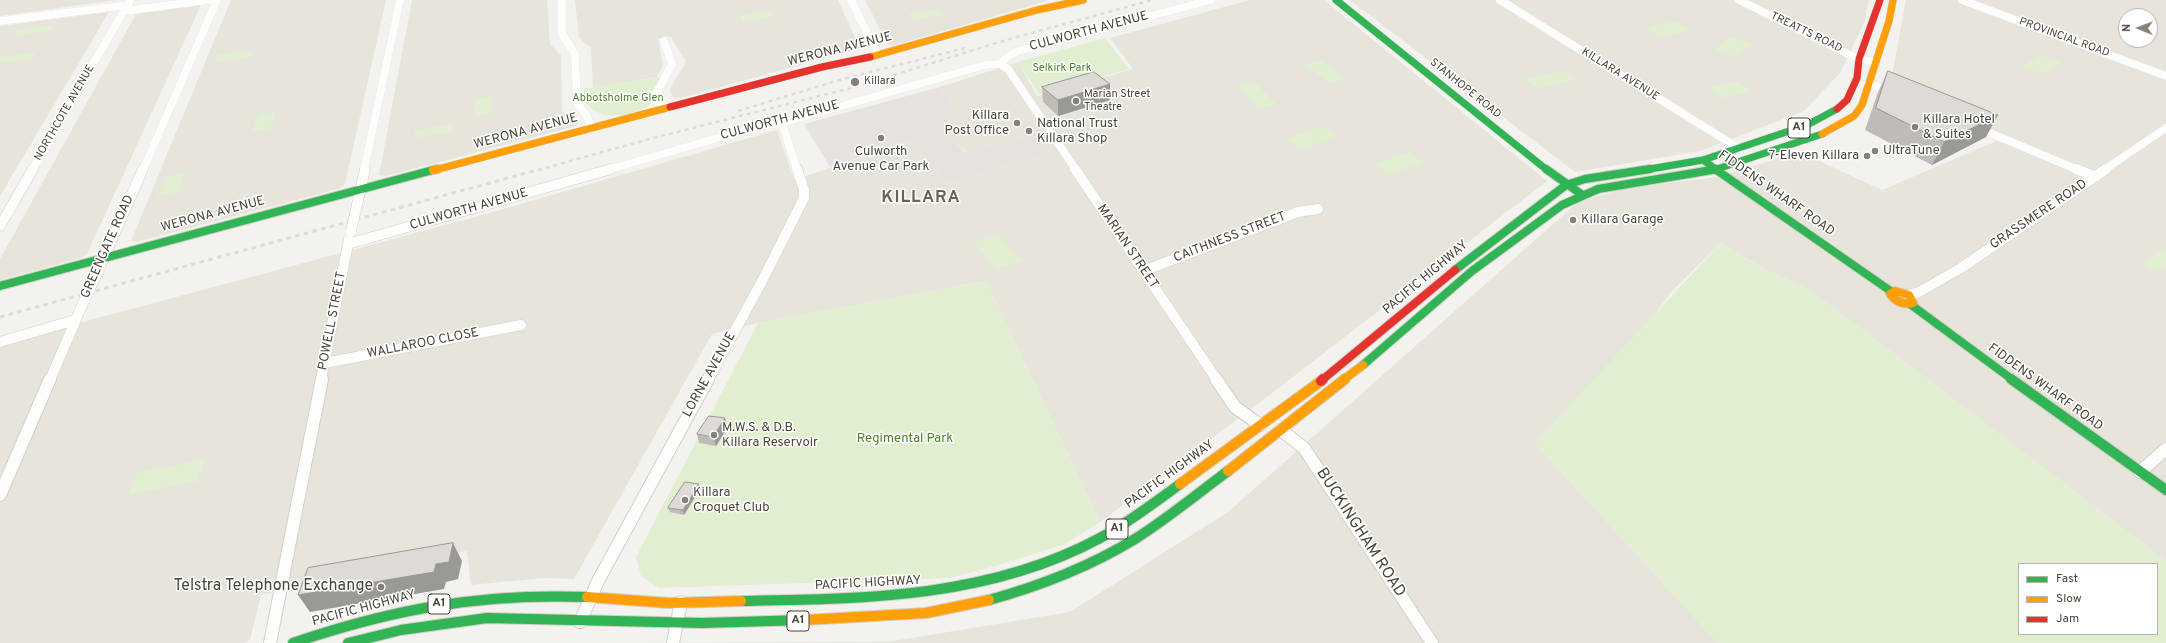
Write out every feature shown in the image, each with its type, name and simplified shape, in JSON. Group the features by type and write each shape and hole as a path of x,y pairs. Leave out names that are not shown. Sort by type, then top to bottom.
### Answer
{"main road":[{"name":"WERONA AVENUE","path":"0,286 591,128 876,54 1062,2 1083,0"},
{"name":"STANHOPE ROAD","path":"1336,0 1566,185 1581,194"},
{"name":"PACIFIC HIGHWAY","path":"293,643 322,632 368,618 451,602 499,596 522,595 681,602 880,598 948,591 1015,574 1066,555 1112,533 1333,373 1472,256 1544,200 1566,185 1585,179 1703,160 1740,149 1807,125 1836,110 1847,100 1857,78 1859,58 1880,0"},
{"name":"PACIFIC HIGHWAY","path":"348,643 401,630 464,620 510,618 580,622 763,622 926,613 973,604 1022,591 1077,570 1122,547 1164,519 1344,382 1482,263 1558,205 1581,194 1598,189 1717,169 1822,134 1840,126 1854,116 1862,105 1889,21 1893,0"},
{"name":"FIDDENS WHARF ROAD","path":"1703,160 1892,292 1890,296 1894,300 1902,304 1909,300 1966,347 2166,490"}],"street":[{"path":"0,21 128,5 209,0"},
{"name":"GREENGATE ROAD","path":"0,495 75,320 104,258 217,0"},
{"name":"POWELL STREET","path":"270,643 350,231 357,205 400,0"},
{"path":"562,0 562,34 575,54 577,103 587,116 591,128"},
{"path":"851,0 876,54"},
{"name":"CULWORTH AVENUE","path":"348,244 759,126 782,123 985,65 1000,64 1007,57 1018,51 1211,0"},
{"name":"KILLARA AVENUE","path":"1500,0 1740,149"},
{"name":"TREATTS ROAD","path":"1739,0 1859,58 1875,63"},
{"name":"PROVINCIAL ROAD","path":"1962,0 2166,76"},
{"name":"NORTHCOTE AVENUE","path":"0,226 128,5"},
{"path":"664,41 672,64 655,96 656,101 669,108"},
{"name":"MARIAN STREET","path":"1000,64 1008,69 1235,407 1260,425"},
{"path":"1869,84 1897,95"},
{"name":"LORNE AVENUE","path":"580,622 589,599 761,283 804,198 804,190 782,123"},
{"path":"1967,124 2096,177"},
{"name":"GRASSMERE ROAD","path":"1909,300 1919,292 1962,268 2008,234 2096,177 2166,128"},
{"name":"CAITHNESS STREET","path":"1143,271 1298,212 1318,209"},
{"path":"0,342 75,320"},
{"name":"WALLAROO CLOSE","path":"325,363 520,325"},
{"name":"BUCKINGHAM ROAD","path":"1281,430 1304,448 1432,643"},
{"path":"2140,472 2166,449"},
{"path":"673,643 681,602"}],"shaded area":[{"path":"0,0 116,0 0,16"},
{"path":"231,0 386,0 345,184 338,189 136,242 131,241"},
{"path":"412,0 547,0 550,44 561,55 562,111 579,123 576,126 386,176 379,175"},
{"path":"575,0 838,0 860,48 685,97 674,98 669,90 686,62 671,37 665,36 658,39 663,65 657,77 593,88 591,48 579,38"},
{"path":"865,0 1047,1 895,45 888,45"},
{"path":"1250,0 1324,0 1547,181 1263,400 1100,522 986,281 758,323 712,334 574,579 544,578 471,585 467,551 261,595 250,640 244,643 0,643 0,347 94,319 479,216 777,130 794,180 910,141 947,184 1046,153 1033,135 966,152 934,123 959,116 940,87 1018,62 1037,96 1133,69 1110,38"},
{"path":"1350,0 1869,0 1864,23 1840,73 1804,111 1700,151 1575,172"},
{"path":"1906,0 2166,0 2166,561 1810,290 1766,270 1721,243 1671,292 1653,317 1535,443 1718,643 595,643 887,642 1070,612 1228,512 1578,202 1624,189 1724,176 1798,151 1882,190 2006,137 1890,86"},
{"path":"201,5 87,254 78,259 0,280 0,259 136,14"},
{"path":"109,12 0,196 0,26"},
{"name":"Culworth Avenue Car Park","path":"940,87 959,116 935,123 965,152 1033,135 1047,153 947,184 910,141 830,167 804,124"}],"green space":[{"path":"938,9 942,15 912,20 908,14"},
{"path":"771,11 773,17 742,22 740,15"},
{"path":"1675,21 1691,30 1661,37 1646,28"},
{"path":"54,25 50,31 13,36 17,30"},
{"path":"1730,37 1751,44 1735,57 1714,50"},
{"name":"Selkirk Park","path":"1105,38 1129,69 1039,94 1018,62"},
{"path":"253,50 251,57 214,62 217,55"},
{"path":"36,52 32,59 0,63 0,57"},
{"path":"2041,55 2063,63 2043,74 2021,66"},
{"path":"1320,60 1346,78 1329,83 1304,65"},
{"path":"1563,71 1576,80 1538,88 1525,79"},
{"name":"Abbotsholme Glen","path":"661,77 650,96 651,103 645,108 635,112 612,116 601,114 592,109 586,101 584,89"},
{"path":"1736,81 1752,91 1723,98 1707,88"},
{"path":"1255,82 1277,105 1258,108 1237,86"},
{"path":"492,97 491,114 474,116 475,99"},
{"path":"276,112 270,129 251,132 258,114"},
{"path":"453,124 452,132 414,138 415,130"},
{"path":"1321,126 1336,136 1300,150 1286,139"},
{"path":"1409,152 1424,162 1389,175 1374,164"},
{"path":"186,173 178,192 157,196 166,176"},
{"path":"997,234 1021,261 996,269 973,242"},
{"path":"1721,243 1765,270 1810,290 2166,561 2166,643 1718,643 1535,443"},
{"path":"2166,248 2166,267 2159,272 2141,263"},
{"name":"Regimental Park","path":"986,281 1100,522 1065,544 999,565 950,578 659,588 641,576 636,557 758,323"},
{"path":"206,459 197,481 128,495 138,472"}],"building":[{"path":"1888,71 1998,115 1944,142 1876,108"},
{"path":"1094,72 1110,84 1058,100 1042,87"},
{"path":"709,416 725,418 713,437 697,434"},
{"name":"Killara Croquet Club","path":"685,482 699,484 683,510 668,508"},
{"path":"453,543 449,562 436,564 434,572 298,595 308,568"}],"railway":[{"path":"538,170 649,139 855,87 1006,40 1152,0"},
{"path":"738,111 843,79 965,48"},
{"path":"0,317 541,169"}],"traffic: fast":[{"path":"1336,0 1566,185 1581,194"},
{"path":"1455,270 1566,185 1585,179 1703,160 1807,125 1837,109"},
{"path":"1363,365 1472,271 1541,218 1573,199 1598,189 1717,169 1822,134"},
{"path":"1703,160 1892,292"},
{"path":"0,286 433,170"},
{"path":"1910,304 1966,347 2166,490"},
{"path":"989,600 1057,578 1105,556 1149,530 1228,471"},
{"path":"741,601 875,597 919,593 963,586 1006,576 1048,562 1101,538 1136,516 1180,484"},
{"path":"293,643 365,620 437,604 511,596 587,597"},
{"path":"348,643 401,630 487,618 702,623 805,620"}],"traffic: slow":[{"path":"870,57 1037,10 1083,0"},
{"path":"1822,134 1854,116 1862,105 1889,21 1893,0"},
{"path":"433,170 670,107"},
{"path":"1895,291 1909,295 1913,303 1903,304 1897,301 1890,294 1895,291"},
{"path":"1228,471 1363,365"},
{"path":"1180,484 1321,381"},
{"path":"587,597 669,603 741,601"},
{"path":"805,620 926,613 989,600"}],"traffic: jam":[{"path":"1837,109 1847,100 1857,78 1859,59 1880,0"},
{"path":"670,107 822,67 870,57"},
{"path":"1321,381 1455,270"}],"place":[{"name":"Killara","path":"855,82"},
{"name":"Marian Street Theatre","path":"1076,101"},
{"name":"Killara Post Office","path":"1017,123"},
{"name":"Killara Hotel & Suites","path":"1915,127"},
{"name":"National Trust Killara Shop","path":"1029,131"},
{"name":"Culworth Avenue Car Park","path":"881,138"},
{"name":"UltraTune","path":"1875,151"},
{"name":"7-Eleven Killara","path":"1867,156"},
{"name":"Killara Garage","path":"1573,220"},
{"name":"M.W.S. & D.B. Killara Reservoir","path":"714,435"},
{"name":"Killara Croquet Club","path":"685,500"},
{"name":"Telstra Telephone Exchange","path":"381,587"}],"district":[{"name":"KILLARA","path":"921,199"}]}
